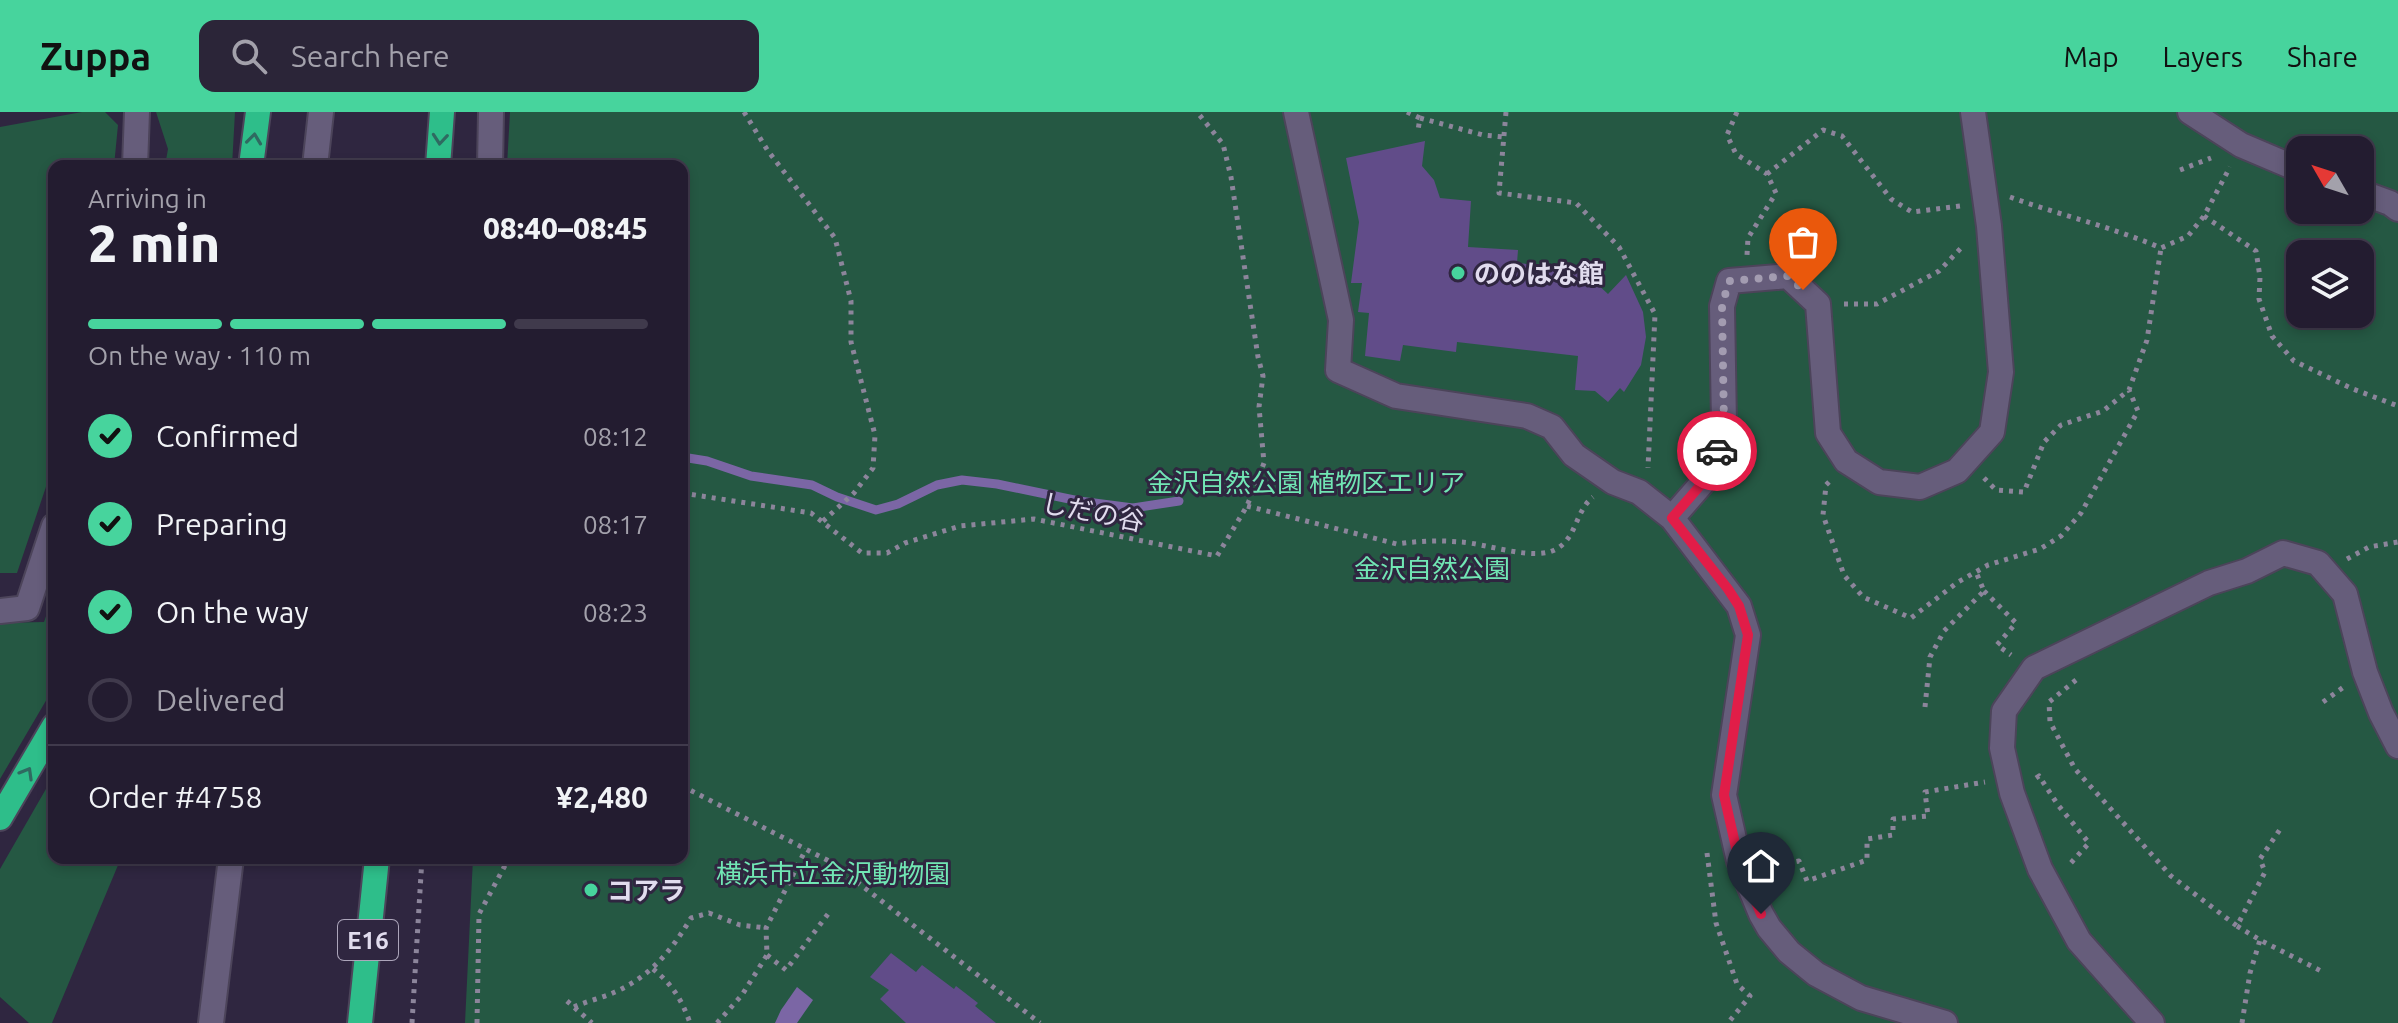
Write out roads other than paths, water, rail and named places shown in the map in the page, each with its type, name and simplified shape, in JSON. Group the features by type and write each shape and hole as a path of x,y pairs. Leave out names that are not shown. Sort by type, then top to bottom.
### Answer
{"highway":[{"path":"252,160 258,112"},
{"path":"438,160 442,112"},
{"path":"0,818 48,736"},
{"name":"E16","path":"360,1023 376,864"},
{"name":"E16","path":"372,1023 377,864"}],"lane":[{"path":"135,160 137,112"},
{"path":"316,160 321,112"},
{"path":"490,160 491,112"},
{"path":"1296,112 1341,320 1338,370 1396,396 1527,416 1552,427 1574,455 1613,482 1639,492 1672,518 1734,597 1748,635 1724,795 1743,872 1769,928 1789,952 1816,974 1861,998 1945,1023"},
{"path":"1672,518 1711,473 1724,425 1722,306 1729,281 1788,276 1818,304 1828,433 1846,461 1879,482 1920,487 1957,471 1992,432 2001,372 1986,206 1973,112"},
{"path":"2190,112 2241,145 2286,164"},
{"path":"2374,197 2398,209"},
{"path":"0,611 27,608 48,544"},
{"path":"2152,1023 2079,941 2040,869 2008,778 2002,748 2004,711 2034,668 2209,583 2247,571 2283,553 2318,563 2345,594 2365,672 2398,746"},
{"path":"211,1023 230,864"}],"waterway":[{"path":"688,458 751,476 812,485 876,510 898,504 937,485 962,480 1133,508 1179,501"}],"place":[{"name":"ののはな館","path":"1458,273"},
{"name":"コアラ","path":"591,890"}],"park label":[{"name":"金沢自然公園 植物区エリア","path":"1306,482"},
{"name":"金沢自然公園","path":"1432,568"},
{"name":"横浜市立金沢動物園","path":"833,873"}]}
